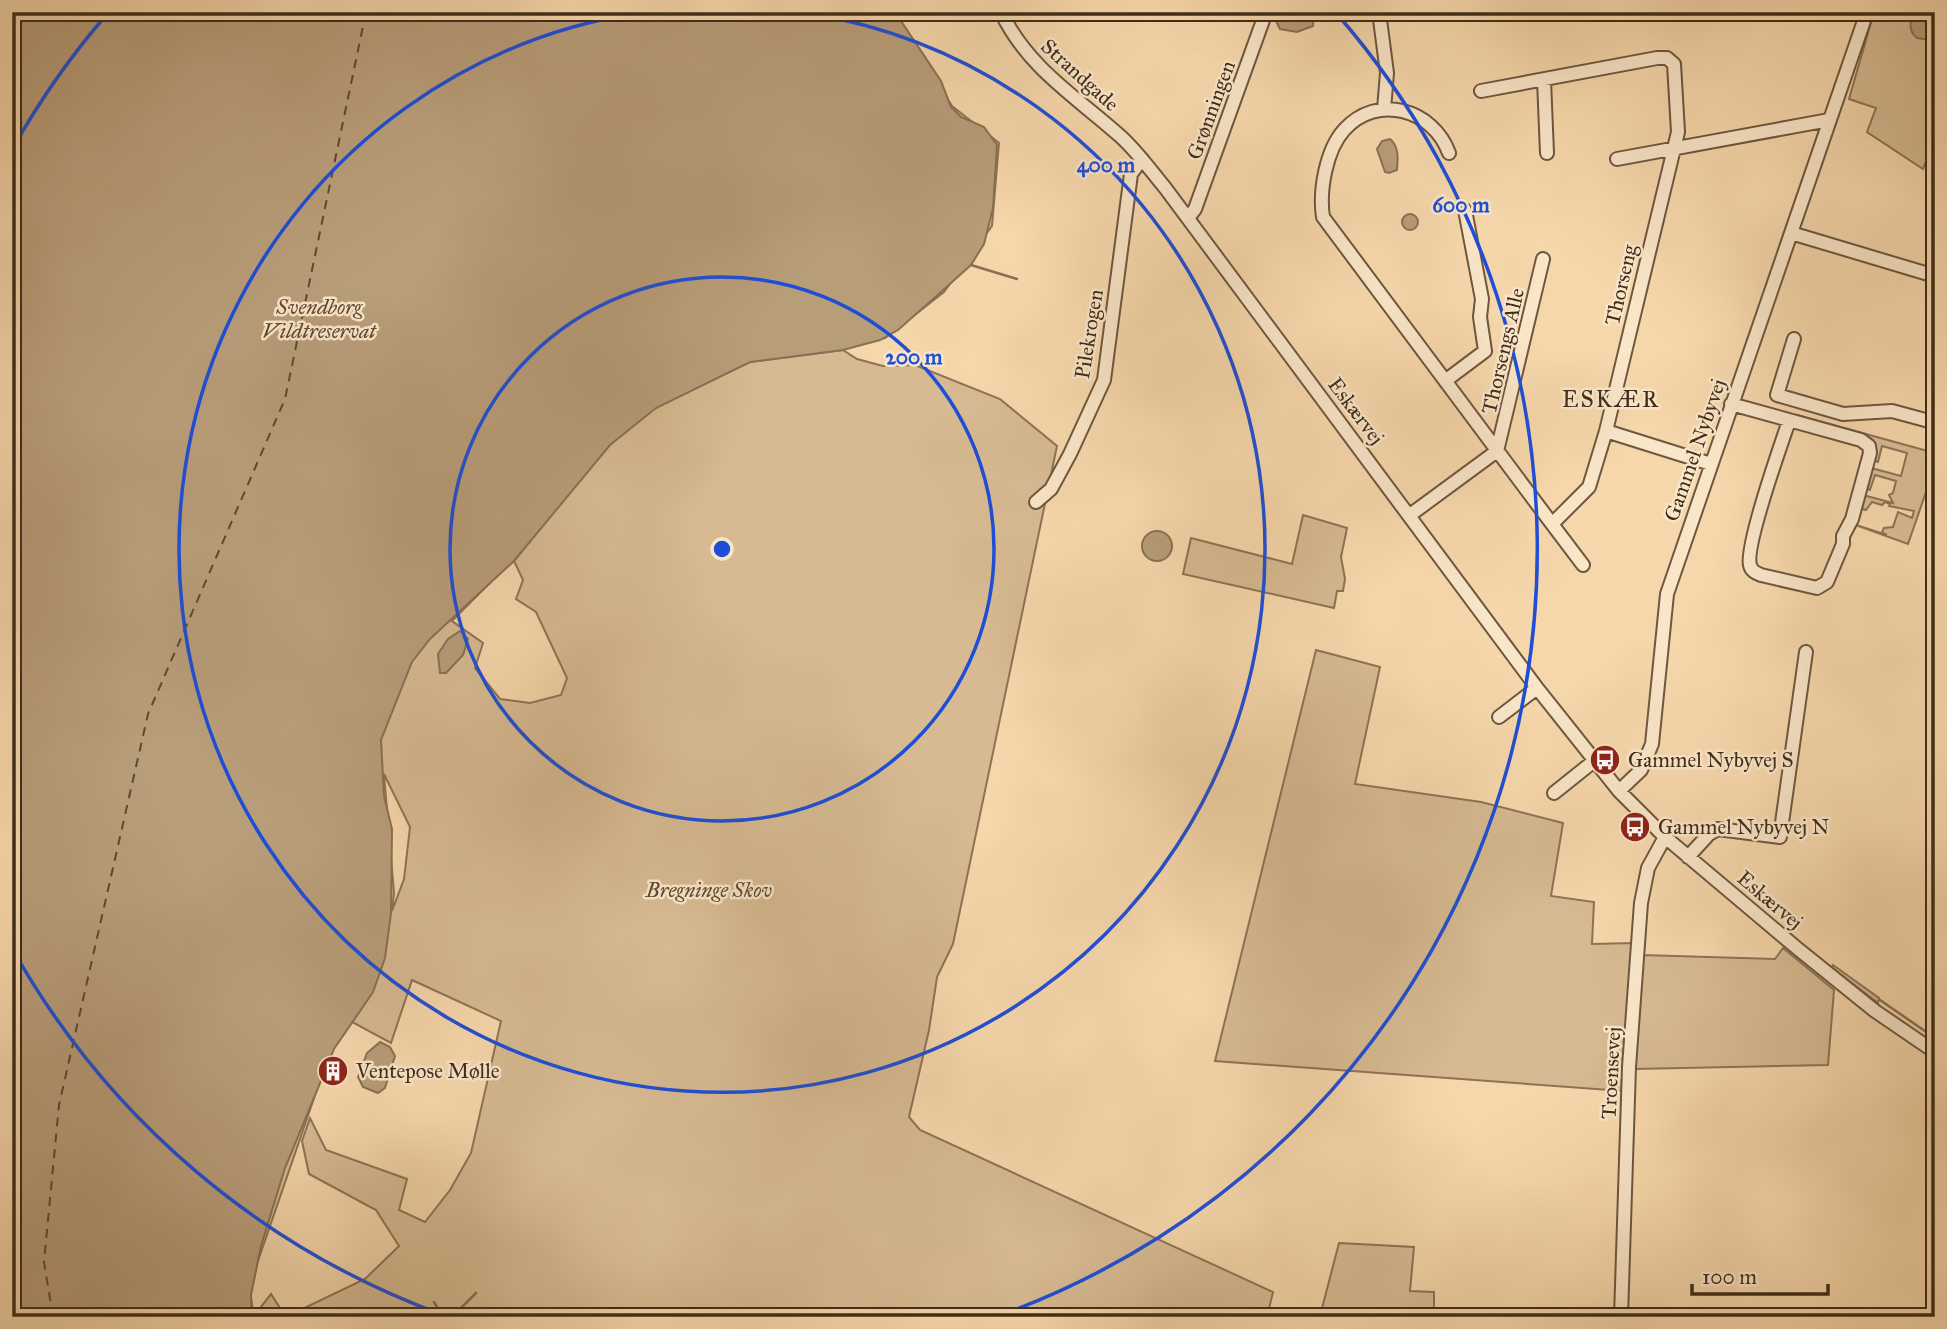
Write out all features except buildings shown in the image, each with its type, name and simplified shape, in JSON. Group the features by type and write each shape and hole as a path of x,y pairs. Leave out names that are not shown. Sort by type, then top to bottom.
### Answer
{"street":[{"name":"Strandgade","path":"1001,12 1035,65 1122,138 1142,159"},
{"name":"Grønningen","path":"1188,218 1195,209 1266,12"},
{"path":"1378,12 1387,73 1384,109"},
{"name":"Gammel Nybyvej","path":"1619,791 1641,771 1652,744 1663,608 1867,12"},
{"name":"Thorseng","path":"1544,80 1657,58 1667,58 1677,73 1678,132 1606,431 1590,488 1552,524"},
{"path":"1481,91 1544,80 1547,153"},
{"path":"1449,152 1440,135 1425,120 1405,111 1384,109 1353,121 1338,137 1329,157 1321,205 1323,217 1583,565"},
{"path":"1617,159 1829,120"},
{"name":"Eskærvej","path":"1142,159 1537,688 1619,791 1688,858 1846,988 1935,1052"},
{"name":"Pilekrogen","path":"1036,502 1051,489 1064,466 1104,380 1131,174 1142,159"},
{"path":"1445,381 1485,351 1480,317 1482,299 1465,211"},
{"path":"1791,233 1935,276"},
{"name":"Thorsengs Alle","path":"1497,450 1543,259"},
{"path":"1794,339 1777,395 1843,414 1892,411 1929,421"},
{"path":"1731,404 1790,421 1861,440 1870,448 1852,519 1843,536 1843,544 1827,582 1817,588 1761,575 1754,572 1749,561 1762,505 1790,421 1796,401"},
{"path":"1606,431 1711,464"},
{"path":"1410,515 1497,450"},
{"path":"1688,858 1709,834 1718,829 1780,837 1807,652"},
{"path":"1499,717 1537,688"},
{"path":"1554,793 1594,761"},
{"name":"Troensevej","path":"1621,1317 1629,1067 1642,903 1648,868 1665,837"}],"green space":[{"name":"Bregninge Skov","path":"12,12 894,12 952,106 999,143 992,226 944,292 885,338 750,359 733,370 750,362 843,350 857,359 883,366 915,365 1000,399 1057,446 953,944 937,977 929,1030 909,1117 920,1130 1273,1292 1267,1317 12,1317","holes":["526,546 514,561 523,580 516,599 536,612 567,678 561,695 530,703 500,699 475,668 483,643 452,621","384,774 410,827 404,879 392,911 394,893","412,980 501,1021 471,1153 450,1190 425,1222 399,1210 407,1179 326,1150 310,1118 302,1141 309,1174 376,1210 399,1246 365,1279 290,1315 282,1311 271,1294 254,1316 249,1287 332,1046 364,1005 352,1022 391,1043"]},
{"path":"1874,12 1916,12 1912,17 1935,35 1935,137 1923,169 1867,132 1876,108 1849,99"},
{"path":"1797,415 1935,453 1935,466 1908,544 1853,524 1887,535 1882,532 1884,528 1893,527 1898,512 1912,518 1914,511 1889,506 1890,504 1885,502 1882,505 1872,502 1866,510 1859,508 1863,495 1893,503 1889,495 1893,493 1896,481 1875,475 1870,490 1865,488 1871,468 1901,476 1907,453 1882,446 1878,462 1873,460 1874,450"},
{"path":"1303,515 1347,528 1341,557 1345,579 1343,591 1337,591 1334,608 1183,574 1191,538 1292,564"},
{"path":"1316,650 1380,667 1355,784 1481,802 1563,823 1551,896 1594,902 1592,944 1633,943 1623,1091 1215,1061"},
{"path":"1783,948 1834,990 1828,1065 1635,1069 1643,955 1775,959"},
{"path":"1833,965 1879,998 1878,1003 1832,968"},
{"path":"1339,1243 1414,1247 1410,1291 1434,1292 1434,1315 1321,1312"}],"shaded area":[{"name":"Svendborg Vildtreservat","path":"12,12 895,12 941,81 951,107 961,117 984,127 997,145 993,208 984,244 971,265 932,300 898,330 880,340 843,350 750,362 656,408 610,445 514,561 430,639 412,662 381,740 384,796 392,829 391,913 385,958 373,992 334,1049 285,1168 261,1246 251,1295 252,1317 12,1317"},
{"path":"1284,12 1314,12 1313,26 1297,32 1280,29 1276,21"},
{"path":"1916,12 1935,12 1935,35 1930,40 1917,38 1912,32 1911,22"},
{"path":"1390,139 1396,149 1398,162 1397,170 1389,173 1385,172 1377,149 1382,141"},
{"path":"1410,214 1416,216 1416,228 1410,230 1404,228 1402,222 1404,216"},
{"path":"1157,531 1163,532 1171,540 1171,552 1163,560 1157,561 1151,560 1143,552 1142,546 1143,540 1151,532"},
{"path":"460,631 468,639 463,655 446,673 440,673 438,654 448,639"},
{"path":"380,1042 390,1047 395,1056 385,1088 378,1093 363,1087 358,1077 367,1053"}],"waterway":[{"path":"971,265 1017,279"},
{"path":"1880,1000 1935,1038"},
{"path":"452,1317 476,1293"},
{"path":"434,1302 443,1317"}],"ferry route":[{"path":"53,1317 44,1262 59,1105 148,714 285,399 366,12"}],"place":[{"name":"Gammel Nybyvej S","path":"1605,760"},
{"name":"Gammel Nybyvej N","path":"1635,827"},
{"name":"Ventepose Mølle","path":"333,1071"}],"district":[{"name":"ESKÆR","path":"1611,399"}]}
